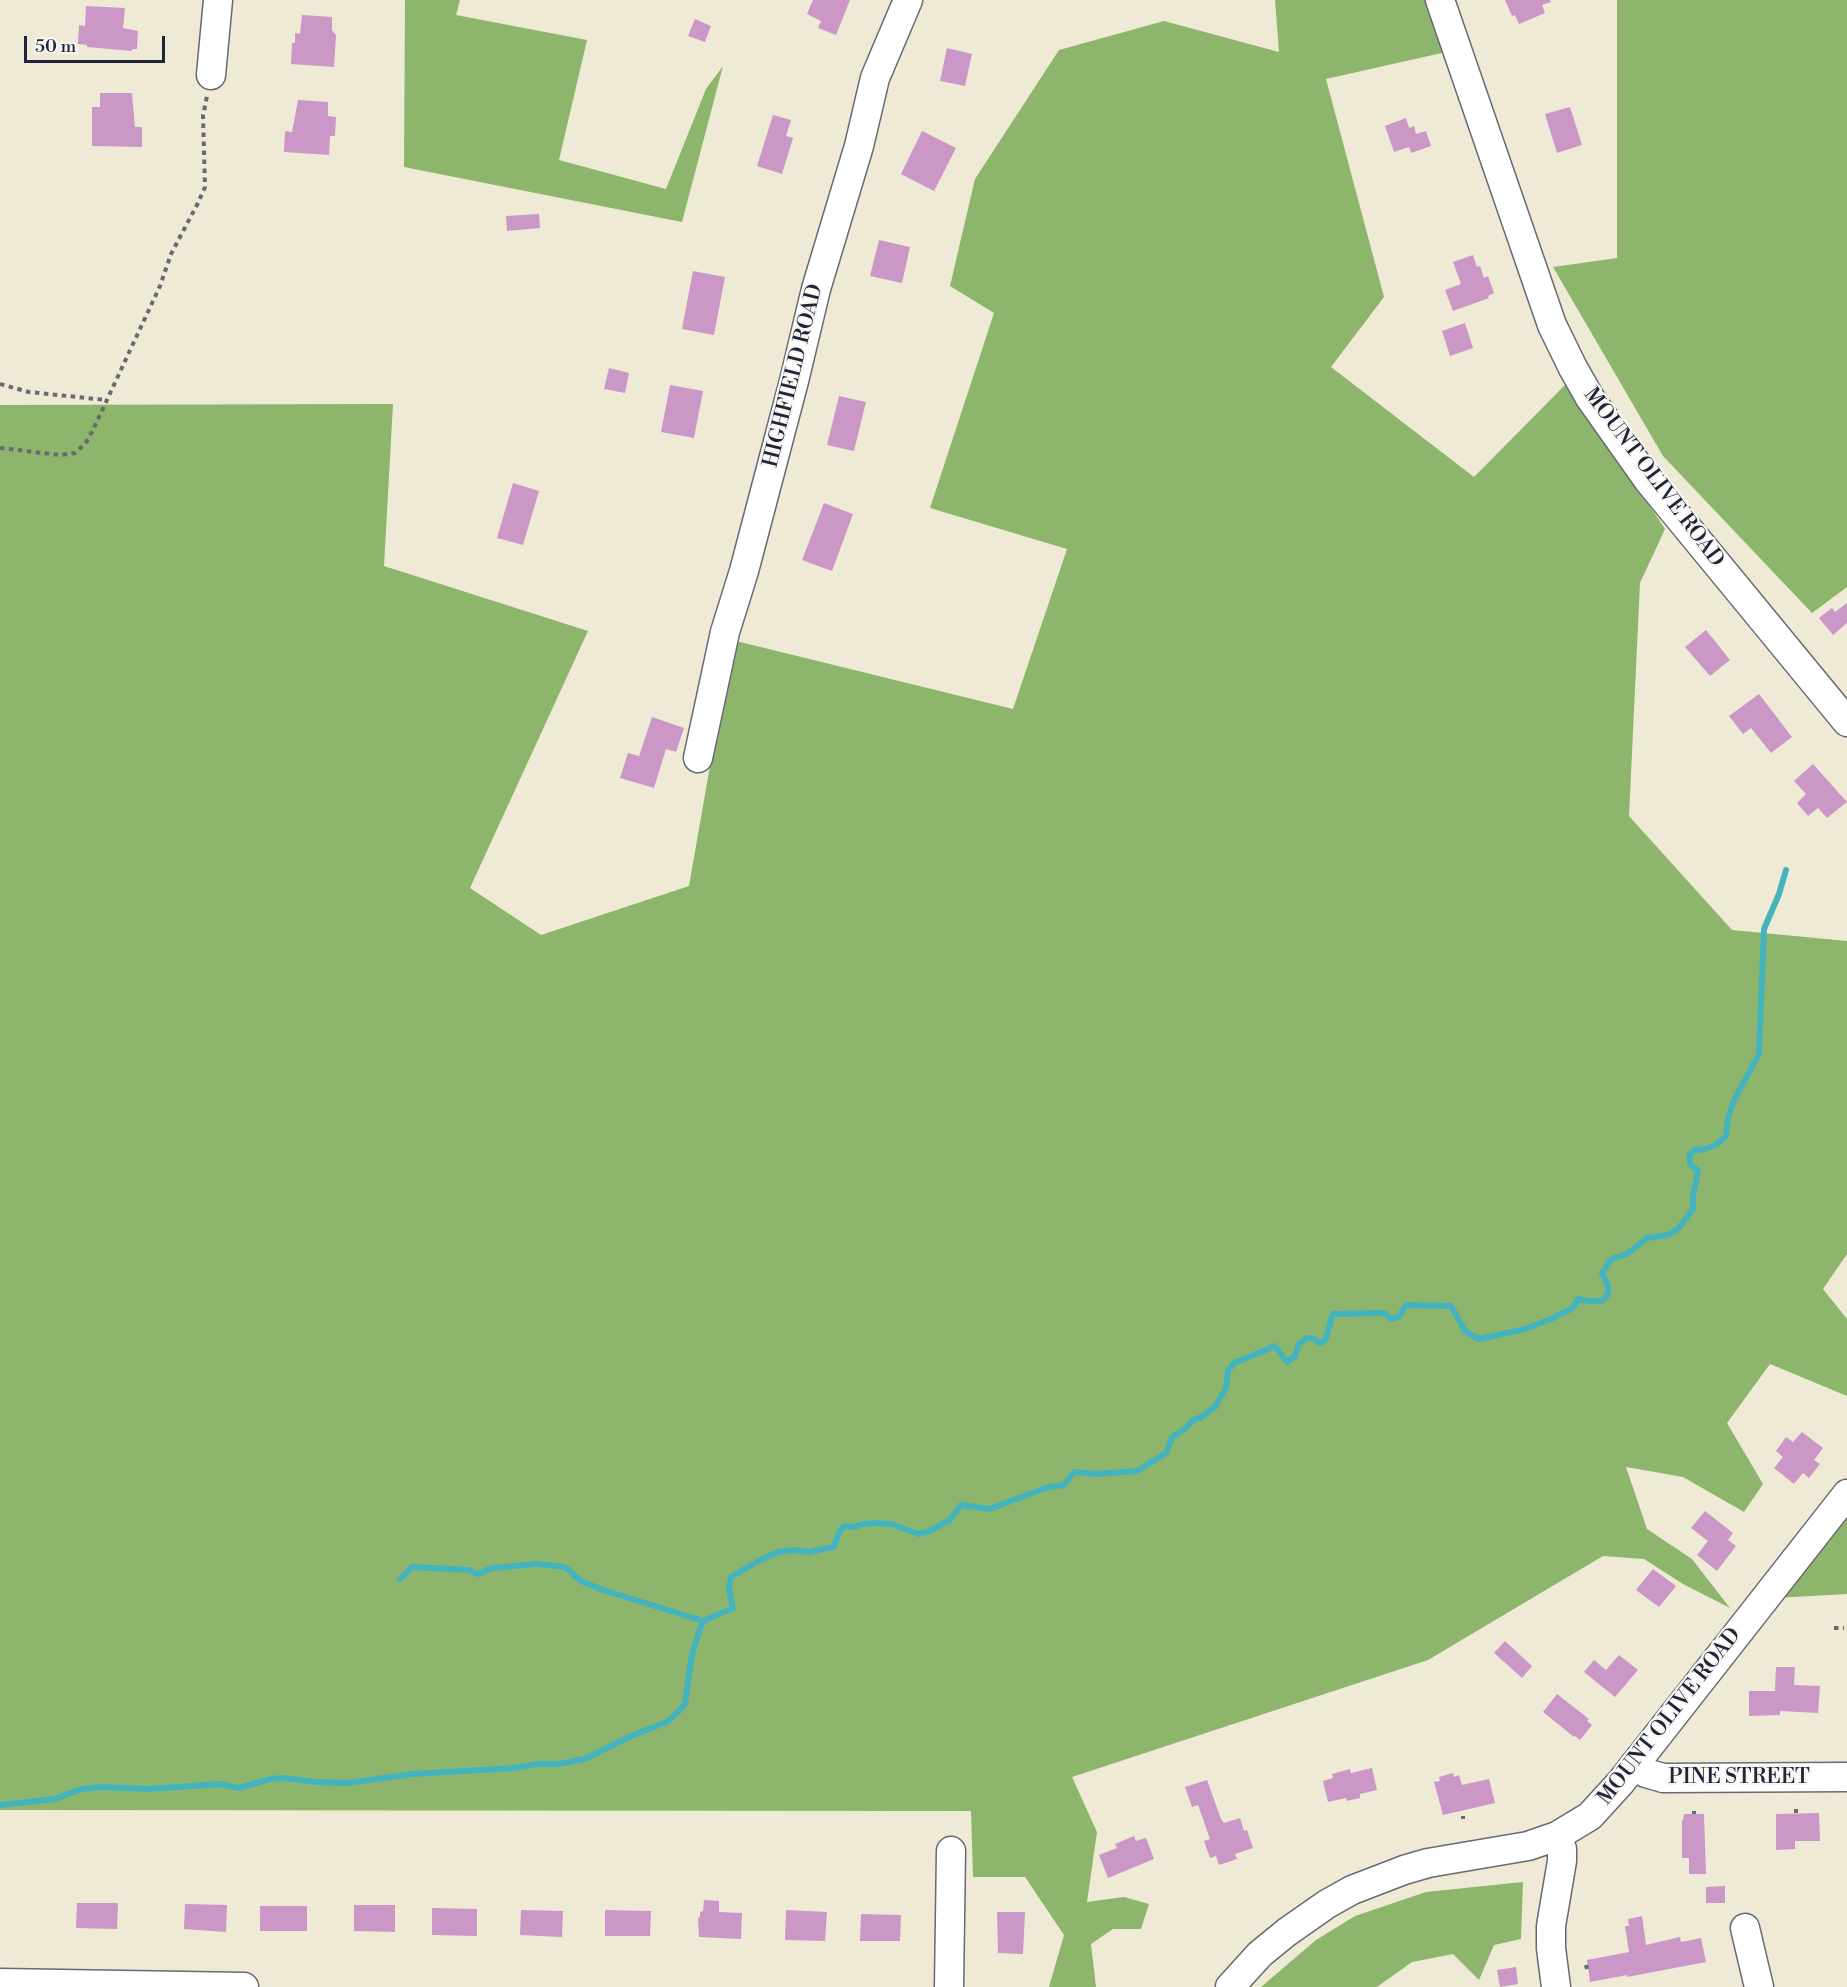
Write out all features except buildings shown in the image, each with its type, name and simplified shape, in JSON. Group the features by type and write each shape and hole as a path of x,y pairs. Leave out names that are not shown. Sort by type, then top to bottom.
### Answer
{"street":[{"path":"211,75 218,0"},
{"name":"HIGHFIELD ROAD","path":"698,758 722,642 747,560 816,289 859,146 875,78 908,0"},
{"name":"MOUNT OLIVE ROAD","path":"1440,0 1548,314 1573,368 1590,398 1648,480 1847,722"},
{"name":"MOUNT OLIVE ROAD","path":"1230,1987 1260,1954 1287,1932 1327,1904 1359,1887 1428,1863 1528,1846 1557,1836 1576,1826 1595,1811 1847,1494"},
{"name":"PINE STREET","path":"1634,1764 1646,1773 1663,1778 1847,1777"},
{"path":"1556,1987 1551,1926 1562,1861 1561,1845 1557,1836"},
{"path":"949,1987 951,1851"},
{"path":"1744,1928 1759,1987"},
{"path":"0,1983 244,1987"}],"path":[{"path":"0,448 60,455 75,453 85,444 92,432 160,286 171,254 205,187 204,116 211,75"},
{"path":"0,384 29,392 106,400"},
{"path":"1834,1628 1845,1628"}],"green space":[{"path":"405,0 460,0 456,15 587,40 559,160 666,189 706,89 723,66 682,222 404,167"},
{"path":"1275,0 1437,0 1455,50 1326,79 1384,297 1331,367 1474,477 1568,382 1665,529 1640,583 1629,816 1732,930 1847,941 1847,1254 1823,1289 1847,1319 1847,1396 1770,1364 1727,1423 1763,1484 1744,1512 1683,1477 1626,1467 1647,1529 1692,1559 1730,1608 1683,1584 1644,1559 1603,1556 1428,1660 1072,1777 1097,1832 1087,1902 1124,1897 1149,1904 1141,1929 1113,1929 1091,1944 1096,1987 1049,1987 1064,1935 1025,1877 973,1877 971,1811 0,1810 0,405 393,404 384,566 588,631 470,888 541,935 689,886 732,640 1013,709 1067,549 930,508 994,313 950,286 975,179 1059,50 1164,21 1279,52"},
{"path":"1617,0 1847,0 1847,587 1812,613 1663,456 1553,267 1617,258"},
{"path":"1847,1510 1847,1594 1775,1598"},
{"path":"1523,1882 1521,1939 1494,1945 1479,1980 1453,1954 1412,1962 1377,1987 1261,1987 1316,1940 1355,1916 1426,1892"}],"waterway":[{"path":"0,1805 55,1799 81,1789 101,1787 149,1789 220,1784 239,1788 270,1779 285,1778 347,1783 413,1774 514,1768 585,1759 631,1736 667,1722 679,1711 685,1704 692,1654 703,1621 733,1608 729,1589 731,1577 760,1560 778,1552 794,1550 808,1552 834,1547 839,1532 844,1526 891,1524 919,1534 950,1520 961,1505 990,1509 1048,1487 1064,1485 1074,1472 1096,1474 1137,1471 1166,1453 1173,1436 1185,1429 1193,1420 1200,1418 1215,1407 1226,1388 1228,1371 1234,1363 1275,1346 1287,1362 1295,1356 1299,1344 1307,1338 1320,1343 1325,1341 1333,1314 1384,1313 1391,1319 1399,1317 1406,1305 1451,1306 1466,1332 1479,1339 1525,1329 1551,1319 1573,1308 1578,1299 1602,1301 1608,1294 1608,1285 1602,1274 1611,1259 1627,1254 1647,1238 1668,1235 1679,1228 1693,1209 1698,1171 1690,1164 1690,1154 1695,1150 1716,1145 1726,1136 1728,1118 1734,1100 1759,1054 1764,929 1779,894 1786,870"},
{"path":"400,1579 412,1567 469,1570 478,1574 492,1568 537,1564 565,1567 581,1581 603,1590 703,1621"}]}
